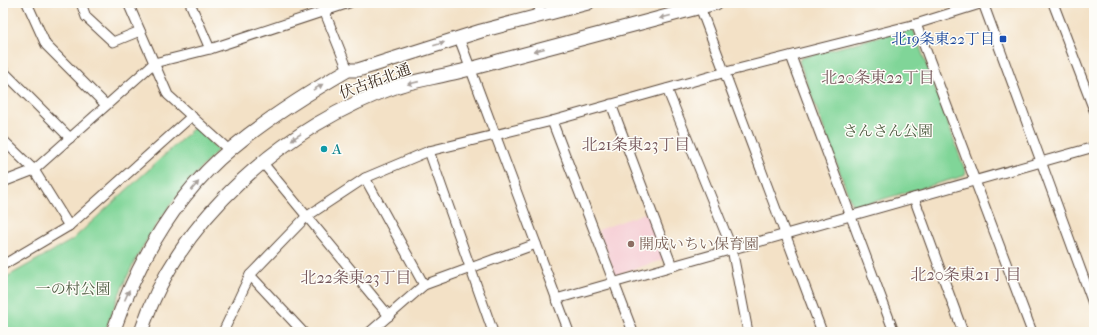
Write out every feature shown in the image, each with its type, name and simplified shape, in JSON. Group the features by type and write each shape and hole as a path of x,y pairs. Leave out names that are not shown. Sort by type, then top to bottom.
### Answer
{"street":[{"path":"27,3 46,45 106,105"},
{"path":"80,3 86,17 113,42 140,31"},
{"path":"128,3 168,95 229,150"},
{"path":"190,3 210,49"},
{"path":"3,182 34,170 154,63 210,49 323,7 349,3"},
{"name":"伏古拓北通","path":"113,332 123,303 143,260 167,221 195,186 229,150 273,116 348,70 358,70 459,38 539,9 588,3"},
{"name":"伏古拓北通","path":"141,332 158,291 177,258 199,227 248,174 262,162 295,138 336,113 399,86 470,69 716,3"},
{"path":"223,332 250,275 306,217 366,178 429,151 552,121 726,72 916,24 983,3 1094,306"},
{"path":"1053,3 1094,110"},
{"path":"323,7 348,70"},
{"path":"700,7 726,72 822,332"},
{"path":"916,24 1032,332"},
{"path":"459,38 569,332"},
{"path":"791,56 894,332"},
{"path":"3,71 70,138"},
{"path":"667,89 732,249 748,332"},
{"path":"611,104 672,266"},
{"path":"3,264 69,226 192,116"},
{"path":"552,121 633,332"},
{"path":"3,140 34,170 69,226"},
{"path":"556,299 787,235 1094,147"},
{"path":"429,151 493,332"},
{"path":"262,162 389,316"},
{"path":"366,178 424,286"},
{"path":"914,198 963,332"},
{"path":"370,332 380,328 389,316 424,286 536,244"},
{"path":"250,275 303,332"}],"shaded area":[{"name":"開成いちい保育園","path":"648,212 665,259 615,275 598,230"}],"green space":[{"name":"さんさん公園","path":"910,28 914,31 966,173 964,176 855,207 852,205 799,61 801,58"},
{"name":"一の村公園","path":"195,127 218,150 181,192 150,234 125,280 105,332 3,332 3,279 72,240"}],"place":[{"name":"北19条東22丁目","path":"1003,39"},
{"name":"A","path":"324,149"},
{"name":"開成いちい保育園","path":"631,244"}],"district":[{"name":"北20条東22丁目","path":"878,77"},
{"name":"北21条東23丁目","path":"636,144"},
{"name":"北20条東21丁目","path":"966,274"},
{"name":"北22条東23丁目","path":"356,277"}]}
